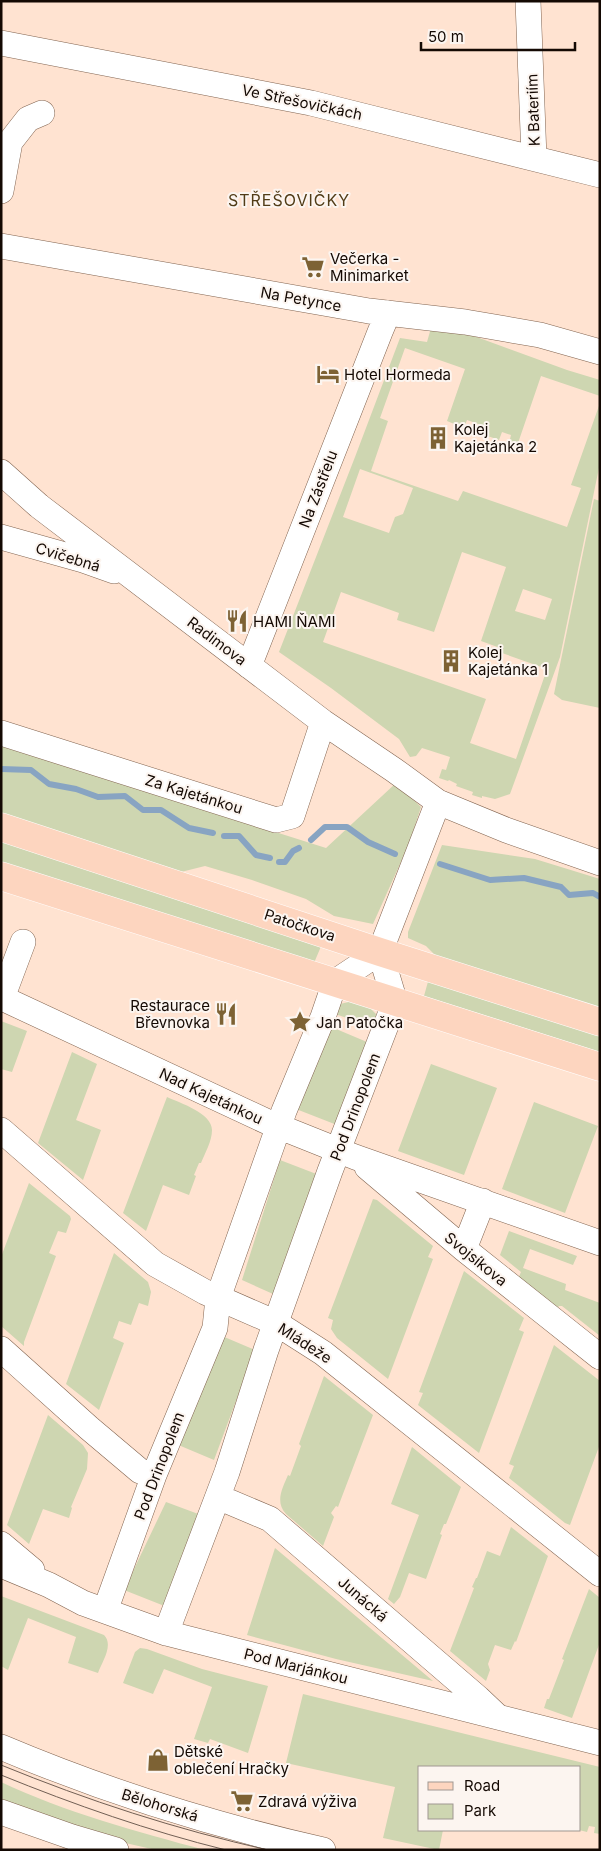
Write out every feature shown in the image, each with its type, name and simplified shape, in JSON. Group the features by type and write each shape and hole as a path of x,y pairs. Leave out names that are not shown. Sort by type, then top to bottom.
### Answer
{"main road":[{"name":"Patočkova","path":"1,827 380,952 600,1022"},
{"path":"1,876 600,1067"}],"street":[{"name":"K Bateriím","path":"528,1 534,158"},
{"name":"Ve Střešovičkách","path":"1,43 312,103 600,174"},
{"path":"1,191 10,142 28,119 42,112"},
{"name":"Na Petynce","path":"1,246 388,313 465,322 540,334 600,352"},
{"name":"Na Zástřelu","path":"249,666 388,313"},
{"name":"Radimova","path":"1,472 39,506 323,722 438,802 506,830 600,863"},
{"name":"Cvičebná","path":"1,537 83,560 135,578"},
{"name":"Za Kajetánkou","path":"1,733 276,820 292,816 323,722"},
{"path":"335,982 380,952 438,802"},
{"name":"Nad Kajetánkou","path":"23,942 2,998 279,1126 346,1154 600,1243"},
{"path":"380,952 395,1002"},
{"name":"Pod Drinopolem","path":"105,1611 154,1475 216,1328 218,1298 279,1126 323,1018 335,982"},
{"name":"Pod Drinopolem","path":"166,1633 218,1497 276,1323 346,1154 395,1002"},
{"name":"Mládeže","path":"1,1130 155,1264 205,1292 276,1323 323,1353 600,1574"},
{"name":"Svojsíkova","path":"346,1154 600,1358"},
{"path":"464,1249 482,1201"},
{"path":"1,1349 140,1471 154,1475"},
{"name":"Junácká","path":"218,1497 270,1519 499,1718"},
{"path":"1,1544 49,1585"},
{"name":"Pod Marjánkou","path":"1,1565 49,1585 83,1603 166,1633 600,1744"},
{"name":"Bělohorská","path":"1,1747 64,1773 118,1792 188,1814 322,1850"},
{"path":"1,1812 72,1838 116,1850"}],"green space":[{"path":"433,321 567,370 600,380 600,396 541,376 517,446 509,443 511,435 502,432 499,440 482,434 484,426 467,420 464,428 447,421 465,369 405,348 380,418 388,421 371,471 458,501 463,491 567,527 581,488 571,485 600,403 600,463 560,657 510,794 495,799 472,795 473,792 456,786 457,784 449,780 439,778 442,769 446,770 450,757 422,748 416,756 410,757 399,739 279,652 400,338 427,342","holes":["360,469 413,488 403,514 395,517 389,533 343,517","462,552 506,567 481,641 503,649 502,653 547,669 516,759 470,743 486,699 323,642 341,592 399,613 397,620 434,632","523,589 552,599 545,620 515,611"]},
{"path":"594,499 600,501 600,708 562,700 554,694"},
{"path":"1,745 326,848 396,783 421,807 409,844 373,924 334,916 306,899 205,866 177,873 1,817"},
{"path":"1,841 322,944 314,963 1,863"},
{"path":"442,845 535,859 600,879 600,1008 436,956 426,946 408,938 408,932"},
{"path":"429,978 600,1033 600,1052 424,996"},
{"path":"353,1001 366,1004 376,1014 374,1027 335,1014 340,1004"},
{"path":"1,1021 27,1031 12,1072 1,1069"},
{"path":"329,1026 367,1042 337,1125 296,1109"},
{"path":"72,1052 97,1064 76,1120 101,1130 83,1180 38,1143"},
{"path":"431,1064 497,1088 464,1175 398,1151"},
{"path":"167,1097 201,1114 211,1124 212,1134 210,1143 194,1175 196,1176 189,1195 163,1185 146,1231 123,1213"},
{"path":"534,1102 598,1126 565,1213 502,1189"},
{"path":"280,1160 319,1175 282,1298 242,1280"},
{"path":"29,1183 70,1216 71,1219 66,1233 58,1231 49,1253 56,1256 24,1346 1,1326 1,1257"},
{"path":"373,1199 377,1200 433,1246 428,1257 433,1259 388,1379 337,1338 331,1329 333,1320 328,1318"},
{"path":"509,1231 577,1256 573,1265 530,1249 523,1268 566,1284 565,1290 600,1303 600,1336 562,1306 559,1306 556,1310 518,1279 521,1272 500,1255"},
{"path":"114,1253 148,1282 151,1292 148,1306 139,1303 131,1325 119,1321 113,1338 124,1343 99,1410 66,1384"},
{"path":"464,1271 524,1318 519,1330 524,1332 479,1453 418,1405 423,1393 419,1392"},
{"path":"215,1333 255,1350 214,1460 176,1444"},
{"path":"554,1345 600,1381 600,1444 570,1525 509,1478 514,1466 509,1464"},
{"path":"324,1376 373,1415 338,1507 336,1506 331,1513 334,1517 323,1546 286,1514 280,1500 282,1490 288,1475 290,1476 301,1446 299,1444"},
{"path":"48,1415 83,1445 88,1453 87,1469 71,1507 69,1518 43,1509 29,1544 7,1525"},
{"path":"412,1447 461,1487 440,1534 442,1535 426,1579 409,1573 400,1597 394,1604 388,1599 419,1515 391,1504"},
{"path":"166,1502 201,1515 167,1607 124,1590"},
{"path":"511,1527 548,1556 516,1642 511,1650 495,1645 488,1664 490,1670 486,1681 450,1651 474,1588 472,1587 487,1551 500,1556"},
{"path":"275,1548 433,1681 336,1659 247,1635"},
{"path":"589,1589 600,1598 600,1642 572,1718 544,1708 564,1660 562,1659"},
{"path":"1,1596 104,1635 107,1639 108,1649 98,1673 68,1663 76,1637 28,1618 8,1670 1,1666"},
{"path":"140,1648 202,1669 268,1686 248,1753 210,1739 208,1743 194,1739 212,1687 164,1669 153,1694 123,1683 135,1652"},
{"path":"303,1694 600,1767 600,1834 594,1833 595,1827 589,1826 587,1832 581,1830 581,1766 418,1766 418,1831 443,1831 439,1850 383,1838 395,1787 286,1763"},
{"path":"1,1782 76,1812 205,1850 156,1850 86,1834 1,1803"}],"waterway":[{"path":"1,769 31,770 49,784 76,789 98,797 125,796 143,810 161,810 189,828 213,833"},
{"path":"311,840 325,827 347,827 368,842 395,854"},
{"path":"224,836 239,836 256,855 270,858"},
{"path":"279,862 285,862 293,851 299,848"},
{"path":"440,864 490,880 524,878 561,887 569,895 593,893 600,897"}],"tram line":[{"path":"1,1765 67,1791 133,1813 199,1833 268,1850"},
{"path":"1,1775 112,1817 226,1850"}],"place":[{"name":"Večerka - Minimarket","path":"313,267"},
{"name":"Hotel Hormeda","path":"328,374"},
{"name":"Kolej Kajetánka 2","path":"438,438"},
{"name":"HAMI ŇAMI","path":"237,621"},
{"name":"Kolej Kajetánka 1","path":"451,661"},
{"name":"Restaurace Břevnovka","path":"226,1014"},
{"name":"Jan Patočka","path":"300,1022"},
{"name":"Dětské oblečení Hračky","path":"158,1760"},
{"name":"Zdravá výživa","path":"242,1801"}],"district":[{"name":"STŘEŠOVIČKY","path":"289,200"}]}
